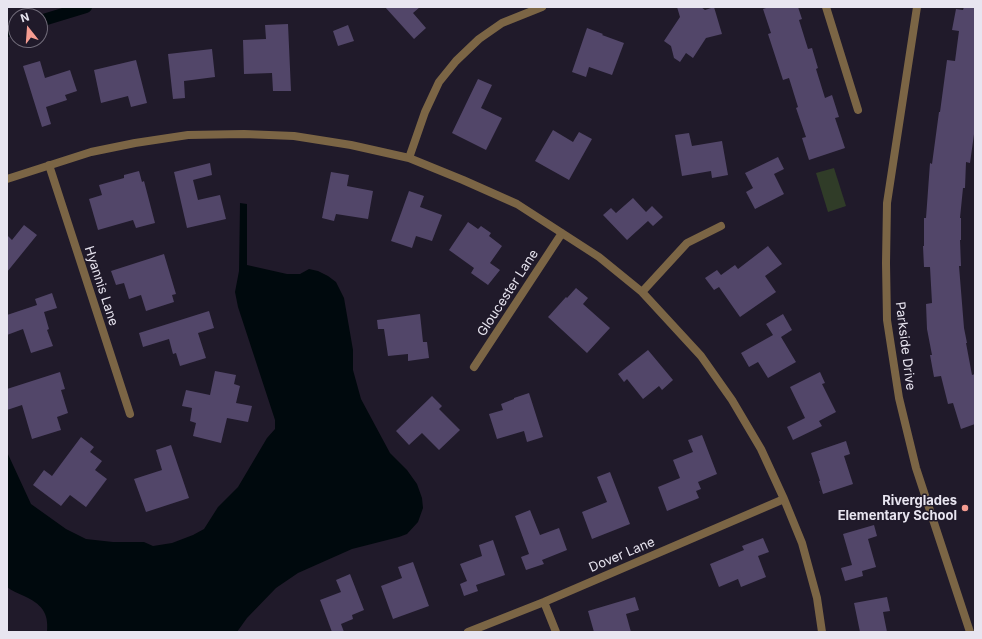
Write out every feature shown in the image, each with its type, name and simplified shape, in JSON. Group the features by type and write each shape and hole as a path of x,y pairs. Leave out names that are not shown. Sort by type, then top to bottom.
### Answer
{"street":[{"path":"409,158 425,112 439,82 456,60 479,38 502,23 542,7"},
{"path":"826,7 858,110"},
{"name":"Parkside Drive","path":"918,7 887,203 887,320 899,398 914,462 970,632"},
{"path":"7,179 90,152 188,135 237,134 294,136 351,144 409,158 517,204 598,257 642,292 701,356 732,400 760,449 784,499 802,544 817,598 822,632"},
{"name":"Hyannis Lane","path":"49,165 130,414"},
{"path":"642,292 687,243 721,226"},
{"name":"Gloucester Lane","path":"474,366 562,233"},
{"name":"Dover Lane","path":"468,632 544,602 784,499"},
{"path":"544,602 556,632"}],"green space":[{"path":"834,168 846,206 828,212 816,173"}],"shaded area":[{"path":"240,203 247,204 247,265 287,274 300,274 309,269 318,271 336,282 344,298 353,350 353,370 361,399 390,453 407,470 417,484 422,498 423,508 418,522 407,534 352,549 298,573 276,588 247,618 237,632 47,632 47,619 43,610 35,602 7,587 7,452 31,504 66,529 86,539 113,542 144,542 153,546 172,543 204,529 218,507 238,487 267,438 275,429 275,420 238,307 235,292 239,271"}],"building":[{"path":"385,7 420,7 413,13 426,28 414,39"},
{"path":"677,7 701,7 705,10 714,7 722,34 706,38 693,58 686,53 680,62 674,58 671,46 664,41 680,17"},
{"path":"769,7 798,7 802,19 799,20 808,49 812,48 818,68 816,69 825,98 832,95 839,117 835,118 845,148 809,160 802,138 806,137 796,108 798,107 789,78 783,80 768,34 771,33 763,9"},
{"path":"964,7 975,7 975,127 970,163 966,162 965,188 963,188 960,218 961,266 959,266 966,343 972,375 975,374 975,424 961,429 953,403 948,404 941,376 934,377 927,329 926,304 932,303 930,267 924,267 923,246 924,218 926,218 930,163 932,164 947,60 955,61 959,31 952,30 956,9 963,10"},
{"path":"288,24 291,91 273,91 272,73 244,74 243,40 266,39 265,25"},
{"path":"348,25 354,41 338,46 333,31"},
{"path":"587,28 624,43 612,75 589,67 586,77 572,72"},
{"path":"212,49 215,77 184,81 185,98 173,99 168,54"},
{"path":"136,60 147,103 131,107 128,96 101,103 94,70"},
{"path":"40,61 45,78 70,70 77,91 65,95 67,100 46,107 51,124 42,127 23,66"},
{"path":"478,79 492,85 481,108 502,118 486,150 452,133"},
{"path":"553,130 573,142 579,132 592,139 569,180 535,161"},
{"path":"689,133 692,146 722,141 728,175 712,178 711,171 682,176 675,135"},
{"path":"778,157 784,169 774,174 784,194 755,209 746,192 753,188 745,173"},
{"path":"210,163 212,175 193,180 198,200 220,195 226,219 187,228 174,172"},
{"path":"139,171 142,182 144,181 155,223 136,228 133,220 98,230 89,199 102,195 99,185 124,178 124,175"},
{"path":"331,172 349,175 347,186 373,191 368,219 336,214 334,221 322,218"},
{"path":"409,191 424,196 420,207 442,215 432,241 416,236 412,248 391,241"},
{"path":"633,198 646,212 652,206 663,217 653,226 648,221 627,240 603,215 611,208 616,213"},
{"path":"468,222 478,229 481,226 491,233 489,236 502,246 490,263 500,270 488,285 471,273 474,268 449,250"},
{"path":"24,225 37,235 7,272 7,235 12,240"},
{"path":"768,246 782,264 765,276 776,292 740,317 719,287 714,290 705,278 717,270 721,275 735,265 738,269"},
{"path":"164,254 176,294 172,295 174,302 146,311 141,295 129,299 124,283 116,285 111,271"},
{"path":"576,288 588,298 583,304 610,328 587,353 548,317"},
{"path":"52,293 57,308 44,312 49,329 47,330 53,346 31,353 23,329 7,335 7,315 37,305 35,299"},
{"path":"209,311 214,328 198,333 206,358 180,366 176,353 173,354 169,339 143,347 139,333"},
{"path":"420,314 423,342 427,342 429,358 408,361 408,354 388,356 384,329 378,329 377,320"},
{"path":"783,314 792,330 781,337 796,362 768,378 758,362 749,367 741,353 773,335 766,324"},
{"path":"648,350 673,380 662,390 659,386 643,399 627,379 624,382 618,374"},
{"path":"215,371 236,375 234,384 240,386 236,403 252,406 248,422 227,418 221,443 193,436 196,423 190,421 192,408 182,406 186,390 210,395"},
{"path":"60,372 65,389 61,390 68,413 57,417 61,430 32,439 22,405 7,410 7,389"},
{"path":"820,372 825,383 822,384 836,412 819,421 822,426 793,440 787,427 805,418 790,387"},
{"path":"529,393 543,437 527,442 524,431 497,439 489,414 503,410 501,404"},
{"path":"432,396 442,406 439,409 460,430 439,450 422,433 409,445 396,431"},
{"path":"702,435 717,474 698,482 701,489 696,491 699,498 667,511 658,487 680,478 673,460 693,452 688,440"},
{"path":"81,437 94,447 90,452 102,461 95,470 107,479 86,507 70,495 61,506 33,485 44,470 52,476"},
{"path":"846,441 850,454 844,456 853,484 823,494 811,453"},
{"path":"171,445 189,498 146,512 134,479 162,470 156,450"},
{"path":"610,472 630,524 592,539 582,512 607,502 597,477"},
{"path":"530,510 540,535 559,528 567,550 542,560 544,564 526,570 521,557 529,554 515,516"},
{"path":"874,525 877,536 868,539 876,567 862,571 863,576 845,581 841,568 852,565 843,534"},
{"path":"763,538 769,552 758,556 766,577 741,587 738,579 719,587 710,564 744,550 742,546"},
{"path":"493,540 505,575 476,585 478,591 464,596 460,584 467,581 460,564 482,556 479,545"},
{"path":"413,562 429,606 393,619 381,586 402,578 398,567"},
{"path":"350,574 364,610 352,615 353,619 341,624 344,632 332,632 320,600 341,592 336,580"},
{"path":"635,597 639,610 626,614 631,632 594,632 588,611"},
{"path":"887,597 890,611 883,612 887,632 860,632 854,603"}],"waterway":[{"path":"48,19 86,7"}],"place":[{"name":"Riverglades Elementary School","path":"965,508"}]}
